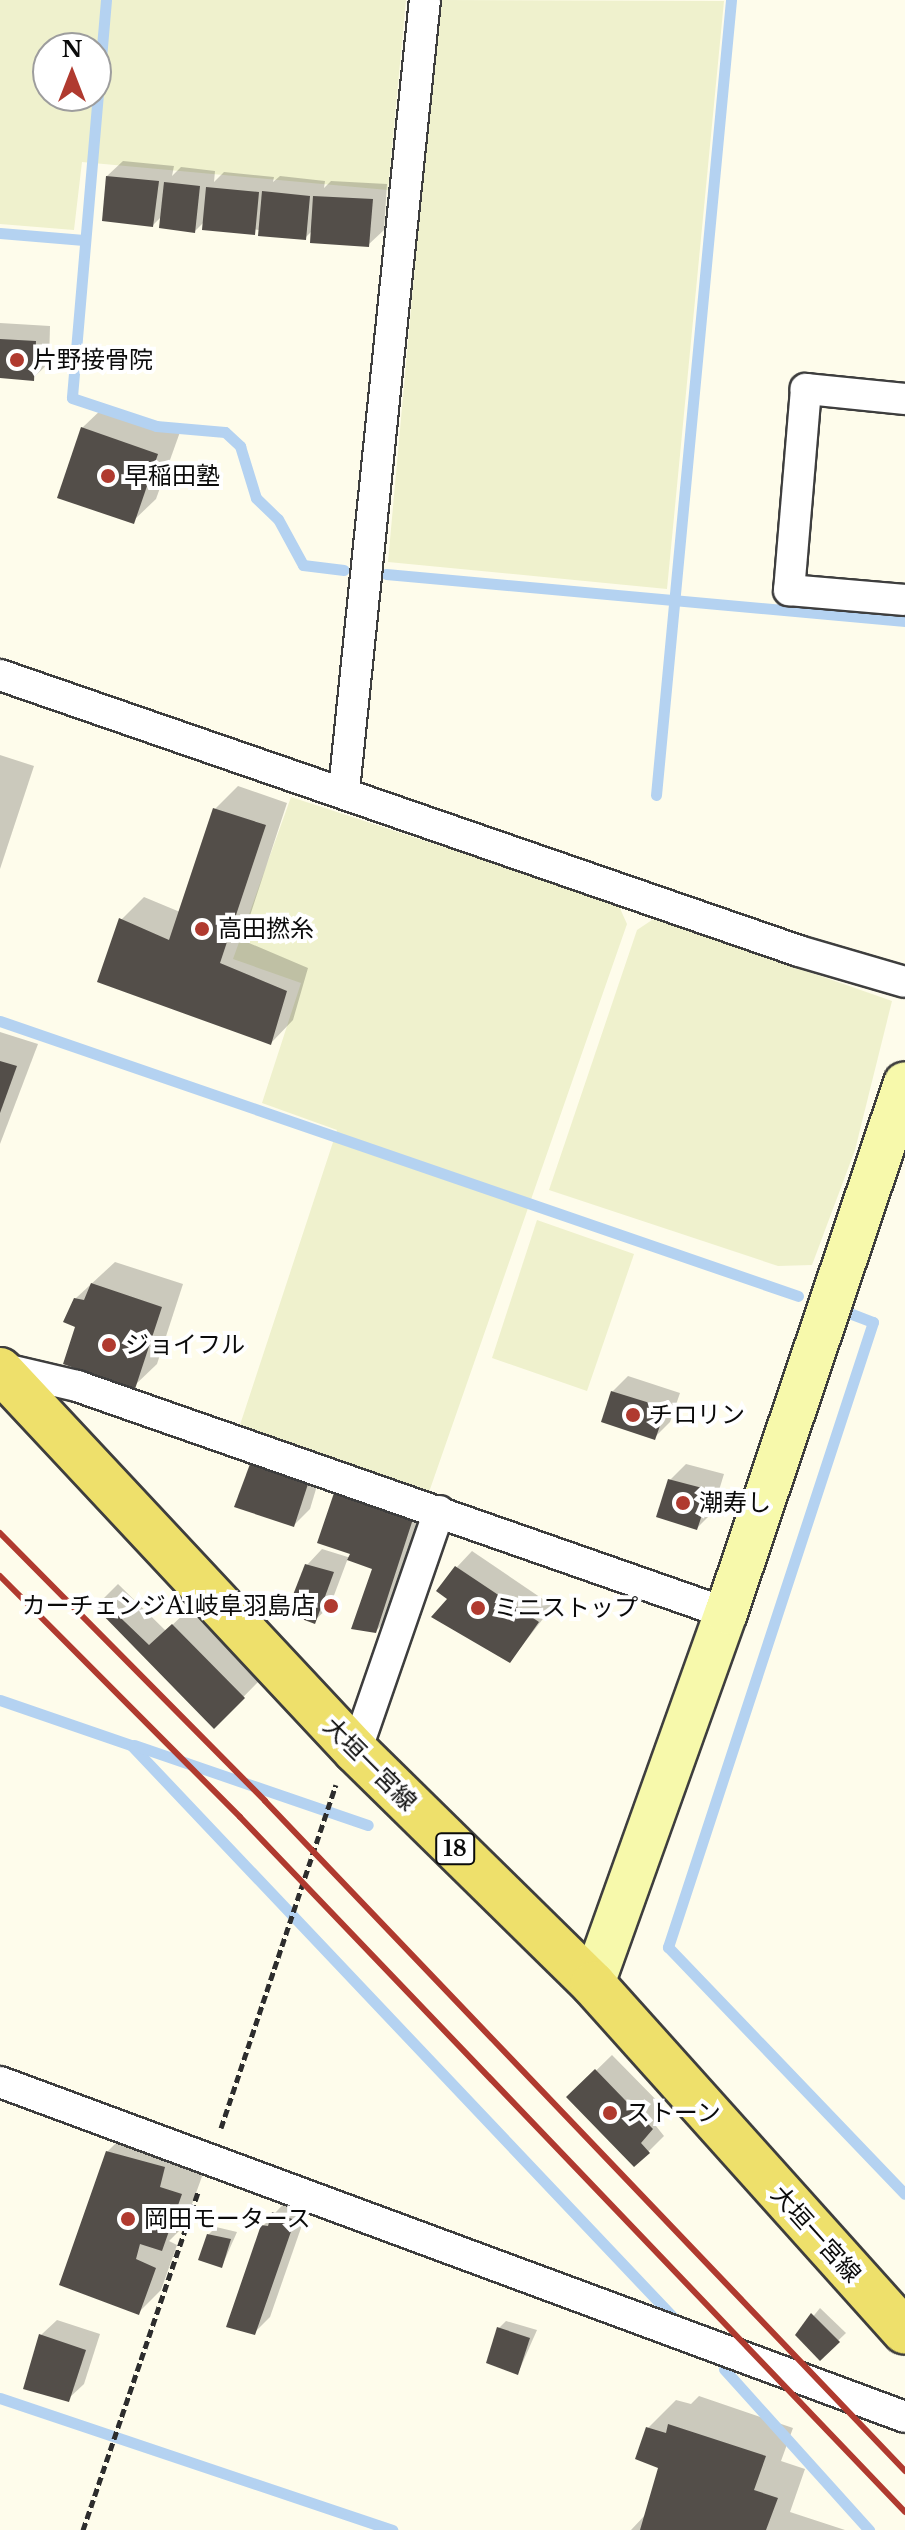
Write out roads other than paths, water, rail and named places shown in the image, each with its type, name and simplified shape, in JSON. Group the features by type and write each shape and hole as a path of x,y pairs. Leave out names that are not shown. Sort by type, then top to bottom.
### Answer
{"main road":[{"name":"大垣一宮線","path":"0,1369 356,1751 593,1984 905,2332"}],"street":[{"path":"344,790 425,0"},
{"path":"905,399 806,389 789,590 905,600"},
{"path":"0,675 344,790 799,951 905,982"},
{"path":"593,1984 726,1613 905,1083"},
{"path":"0,1369 77,1386 726,1613"},
{"path":"356,1751 439,1511"},
{"path":"0,2082 905,2417"}],"waterway":[{"path":"106,0 72,398 156,426 225,432 240,446 256,498 278,519 303,565 344,570"},
{"path":"656,795 731,0"},
{"path":"0,233 84,240"},
{"path":"386,574 905,621"},
{"path":"0,1021 798,1296"},
{"path":"844,1311 873,1322 668,1947 905,2194"},
{"path":"0,1700 131,1745 672,2316"},
{"path":"134,1745 368,1825"},
{"path":"724,2369 869,2530"},
{"path":"0,2398 392,2530"}],"railway":[{"path":"0,1533 265,1801 905,2471"},
{"path":"0,1576 240,1817 905,2512"}],"place":[{"name":"片野接骨院","path":"17,360"},
{"name":"早稲田塾","path":"108,476"},
{"name":"高田撚糸","path":"202,929"},
{"name":"ジョイフル","path":"109,1345"},
{"name":"チロリン","path":"633,1415"},
{"name":"潮寿し","path":"683,1503"},
{"name":"カーチェンジA1岐阜羽島店","path":"331,1606"},
{"name":"ミニストップ","path":"478,1608"},
{"name":"ストーン","path":"610,2113"},
{"name":"岡田モータース","path":"128,2219"}]}
